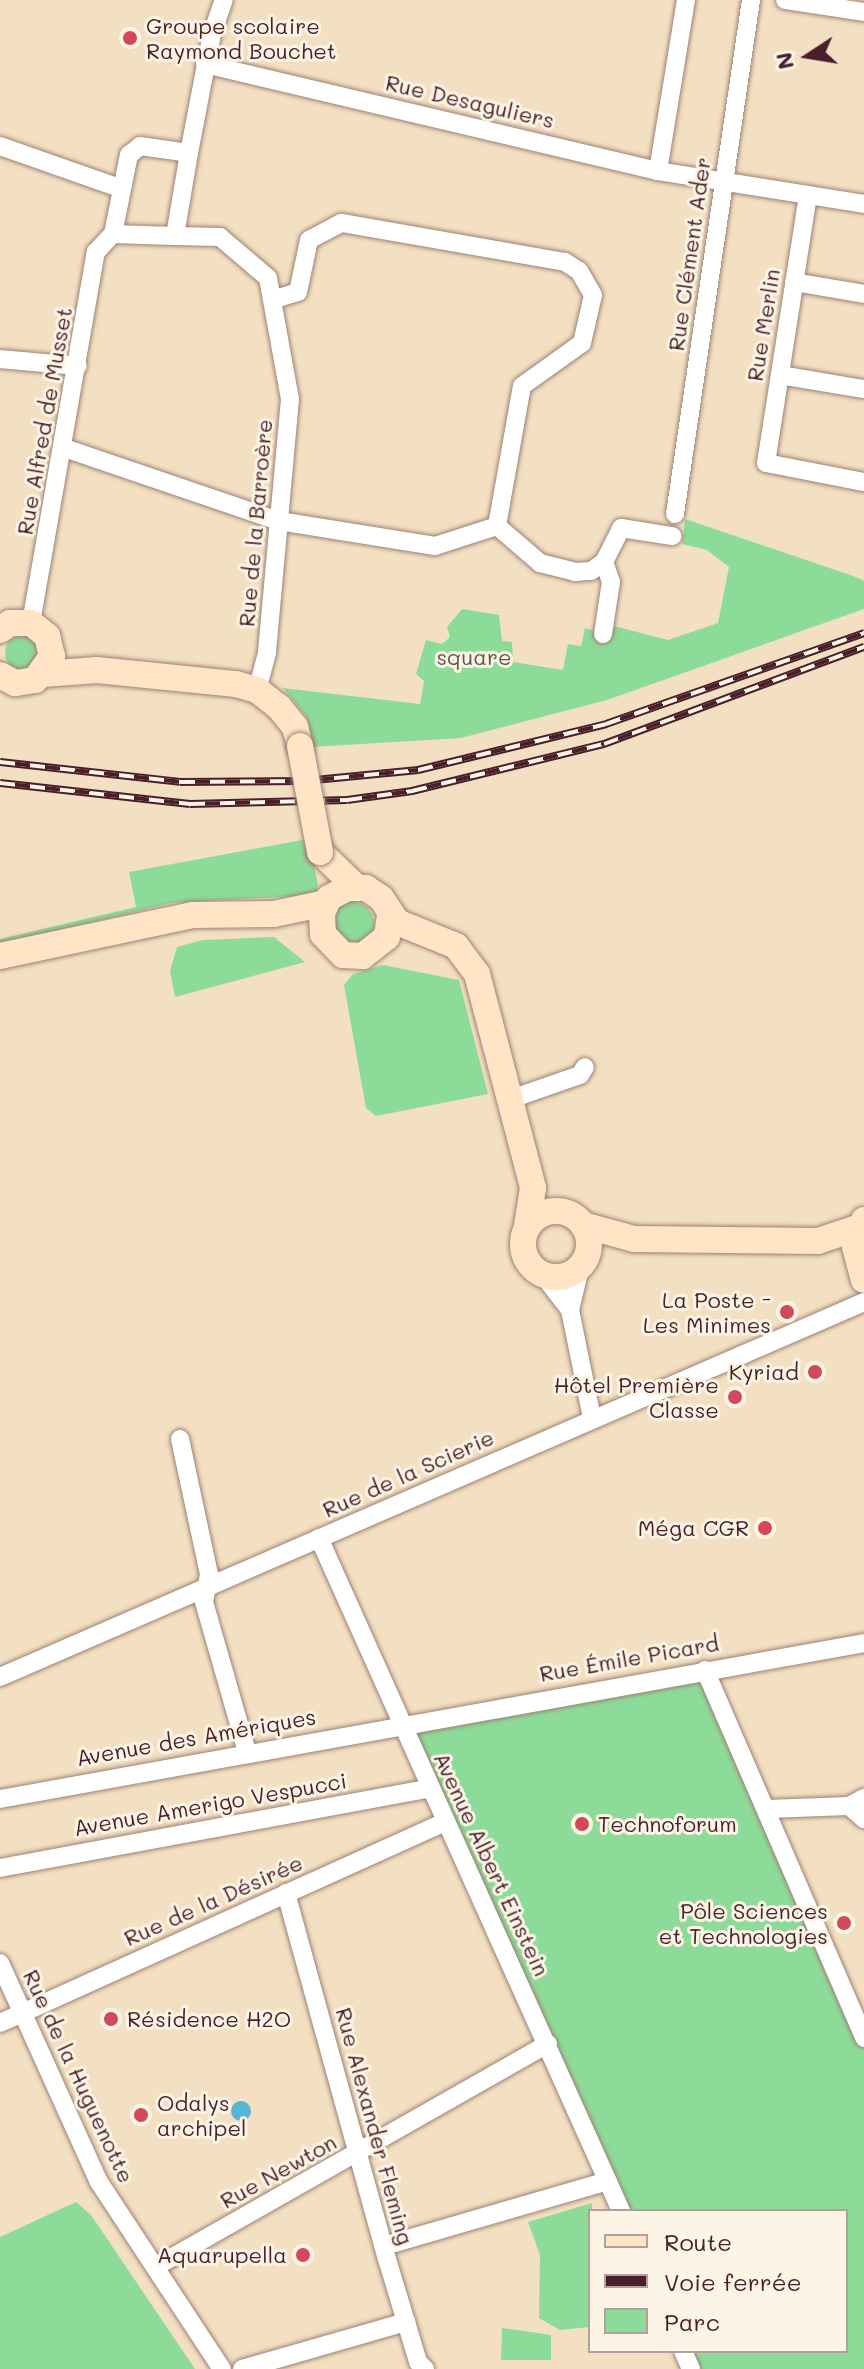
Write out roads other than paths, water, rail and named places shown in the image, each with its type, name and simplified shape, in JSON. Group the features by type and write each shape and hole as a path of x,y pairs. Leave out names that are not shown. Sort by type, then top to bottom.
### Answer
{"street":[{"path":"175,236 205,64 224,0"},
{"path":"658,171 686,0"},
{"name":"Rue Clément Ader","path":"675,514 751,0"},
{"path":"785,0 864,12"},
{"name":"Rue Desaguliers","path":"205,64 658,171 864,204"},
{"path":"0,146 122,189"},
{"name":"Rue Alfred de Musset","path":"10,623 64,448 96,252 113,234 133,149 189,153"},
{"name":"Rue Merlin","path":"808,195 766,463 864,482"},
{"path":"272,300 298,292 309,240 341,223 565,262 579,271 593,295 586,337 522,386 497,526"},
{"name":"Rue de la Barroère","path":"113,234 220,237 268,278 290,399 265,669 257,690"},
{"path":"794,282 864,294"},
{"path":"0,359 78,366"},
{"path":"780,375 864,389"},
{"path":"64,448 279,521 422,548 497,526"},
{"path":"497,526 550,568 591,571 604,562 621,528 672,536"},
{"path":"603,634 611,582 604,562"},
{"path":"10,623 97,670"},
{"path":"43,674 51,646"},
{"path":"0,675 25,683 43,674 97,670 257,690 295,727 328,901 323,934"},
{"path":"320,852 356,887 381,898 390,915 406,928 456,946 472,967 488,1002 533,1188 524,1254 570,1310 592,1418"},
{"path":"0,956 193,915 274,914 328,901 356,887"},
{"path":"274,914 323,934 334,949 353,957 380,946 415,944 472,967"},
{"path":"380,946 390,915"},
{"path":"511,1099 580,1075 585,1067"},
{"path":"527,1161 544,1194 576,1219 584,1261 570,1310"},
{"path":"527,1226 545,1212 634,1239 818,1241 862,1224 861,1272"},
{"path":"543,1275 566,1276 584,1261 634,1239"},
{"path":"818,1241 861,1272"},
{"name":"Rue de la Scierie","path":"834,1311 861,1272"},
{"name":"Rue de la Scierie","path":"0,1677 834,1311 864,1302"},
{"path":"180,1439 209,1574 204,1602 247,1752"},
{"name":"Avenue Albert Einstein","path":"319,1538 620,2209"},
{"name":"Rue Émile Picard","path":"402,1723 864,1643"},
{"path":"705,1670 864,2038"},
{"name":"Avenue des Amériques","path":"0,1799 402,1723"},
{"name":"Avenue Amerigo Vespucci","path":"0,1868 430,1788"},
{"path":"767,1809 856,1802 864,1819"},
{"name":"Rue de la Désirée","path":"0,2023 446,1822"},
{"name":"Rue Alexander Fleming","path":"286,1893 406,2322 425,2369"},
{"name":"Rue de la Huguenotte","path":"0,1963 99,2182 222,2369"},
{"name":"Rue Newton","path":"155,2267 548,2044"},
{"path":"384,2246 608,2181"},
{"path":"242,2369 406,2322"}],"water":[{"path":"241,2101 248,2104 251,2111 248,2118 241,2121 234,2118 231,2111 234,2104"}],"railway":[{"path":"0,762 180,782 304,781 418,770 606,724 864,633"},
{"path":"0,783 190,804 347,800 412,791 604,744 864,647"}],"place":[{"name":"Groupe scolaire Raymond Bouchet","path":"130,38"},
{"name":"La Poste - Les Minimes","path":"787,1312"},
{"name":"Kyriad","path":"815,1372"},
{"name":"Hôtel Première Classe","path":"735,1397"},
{"name":"Méga CGR","path":"765,1528"},
{"name":"Technoforum","path":"582,1824"},
{"name":"Pôle Sciences et Technologies","path":"844,1923"},
{"name":"Résidence H2O","path":"111,2019"},
{"name":"Odalys archipel","path":"141,2115"},
{"name":"Aquarupella","path":"303,2255"}],"park label":[{"name":"square","path":"474,657"}]}
